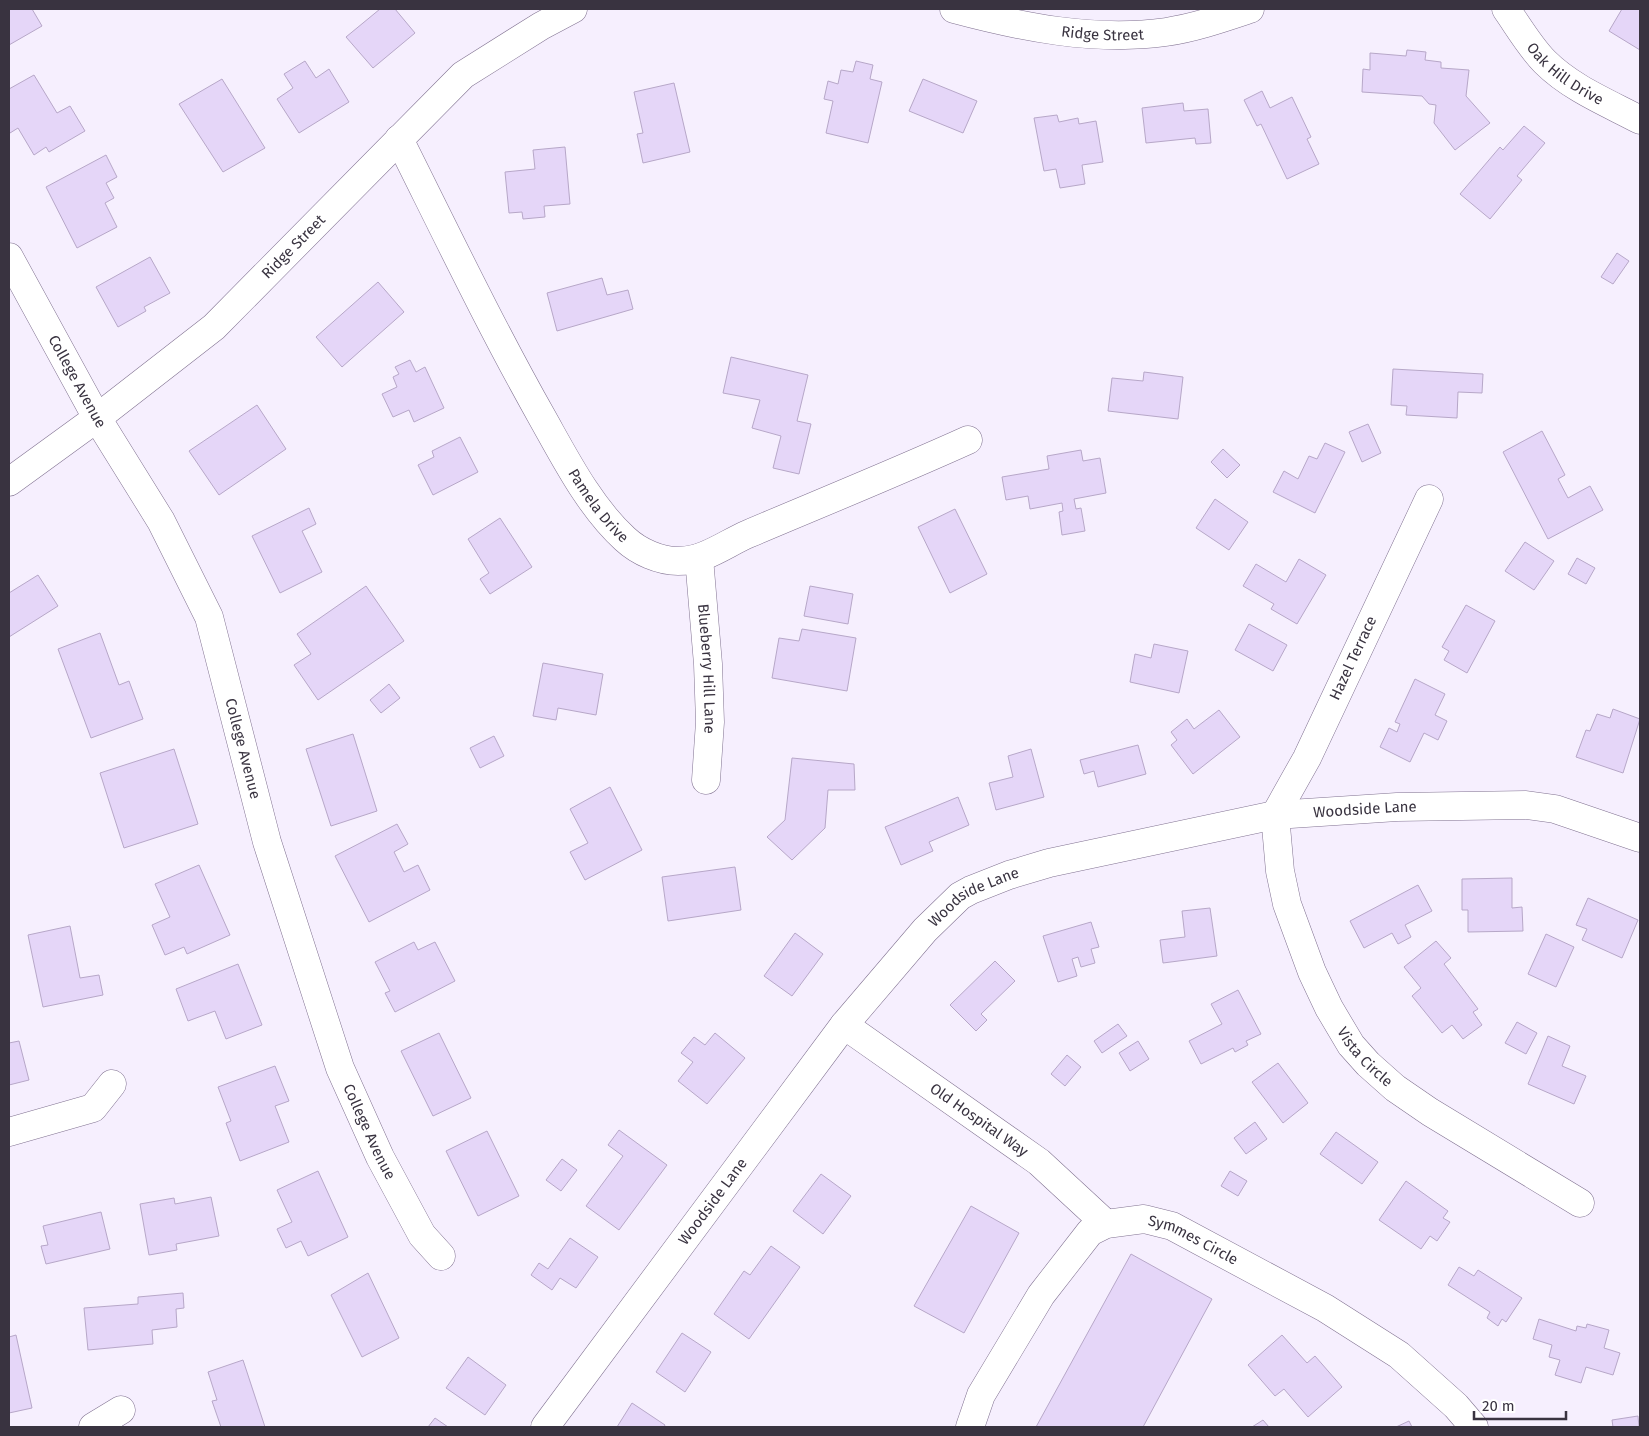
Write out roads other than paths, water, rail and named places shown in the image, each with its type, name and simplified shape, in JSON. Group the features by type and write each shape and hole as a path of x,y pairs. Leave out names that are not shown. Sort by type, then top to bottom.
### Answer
{"street":[{"name":"Ridge Street","path":"9,482 97,418 214,326 463,75 541,26 573,9"},
{"name":"Ridge Street","path":"954,9 984,17 1060,30 1127,35 1167,32 1250,9"},
{"name":"Oak Hill Drive","path":"1506,9 1544,61 1558,73 1574,84 1640,120"},
{"name":"Pamela Drive","path":"399,139 498,341 557,444 594,503 626,540 645,553 670,561 699,558 747,535 796,516 968,440"},
{"name":"College Avenue","path":"9,257 97,418 161,521 209,617 267,842 340,1068 380,1157 422,1236 441,1256"},
{"name":"Hazel Terrace","path":"1275,815 1307,758 1429,499"},
{"name":"Blueberry Hill Lane","path":"699,558 708,664 710,722 706,780"},
{"name":"Woodside Lane","path":"545,1427 844,1025 925,930 960,896 976,888 1049,863 1275,815 1406,806 1526,805 1555,809 1640,838"},
{"name":"Vista Circle","path":"1275,815 1280,871 1296,933 1329,1008 1351,1044 1395,1088 1476,1142 1580,1203"},
{"name":"Old Hospital Way","path":"844,1025 1039,1162 1106,1224"},
{"path":"9,1132 93,1108 112,1084"},
{"name":"Symmes Circle","path":"970,1427 981,1395 1041,1295 1090,1232 1106,1224 1144,1219 1172,1226 1325,1308 1399,1355 1456,1406 1474,1427"},
{"path":"94,1427 121,1410"}]}
